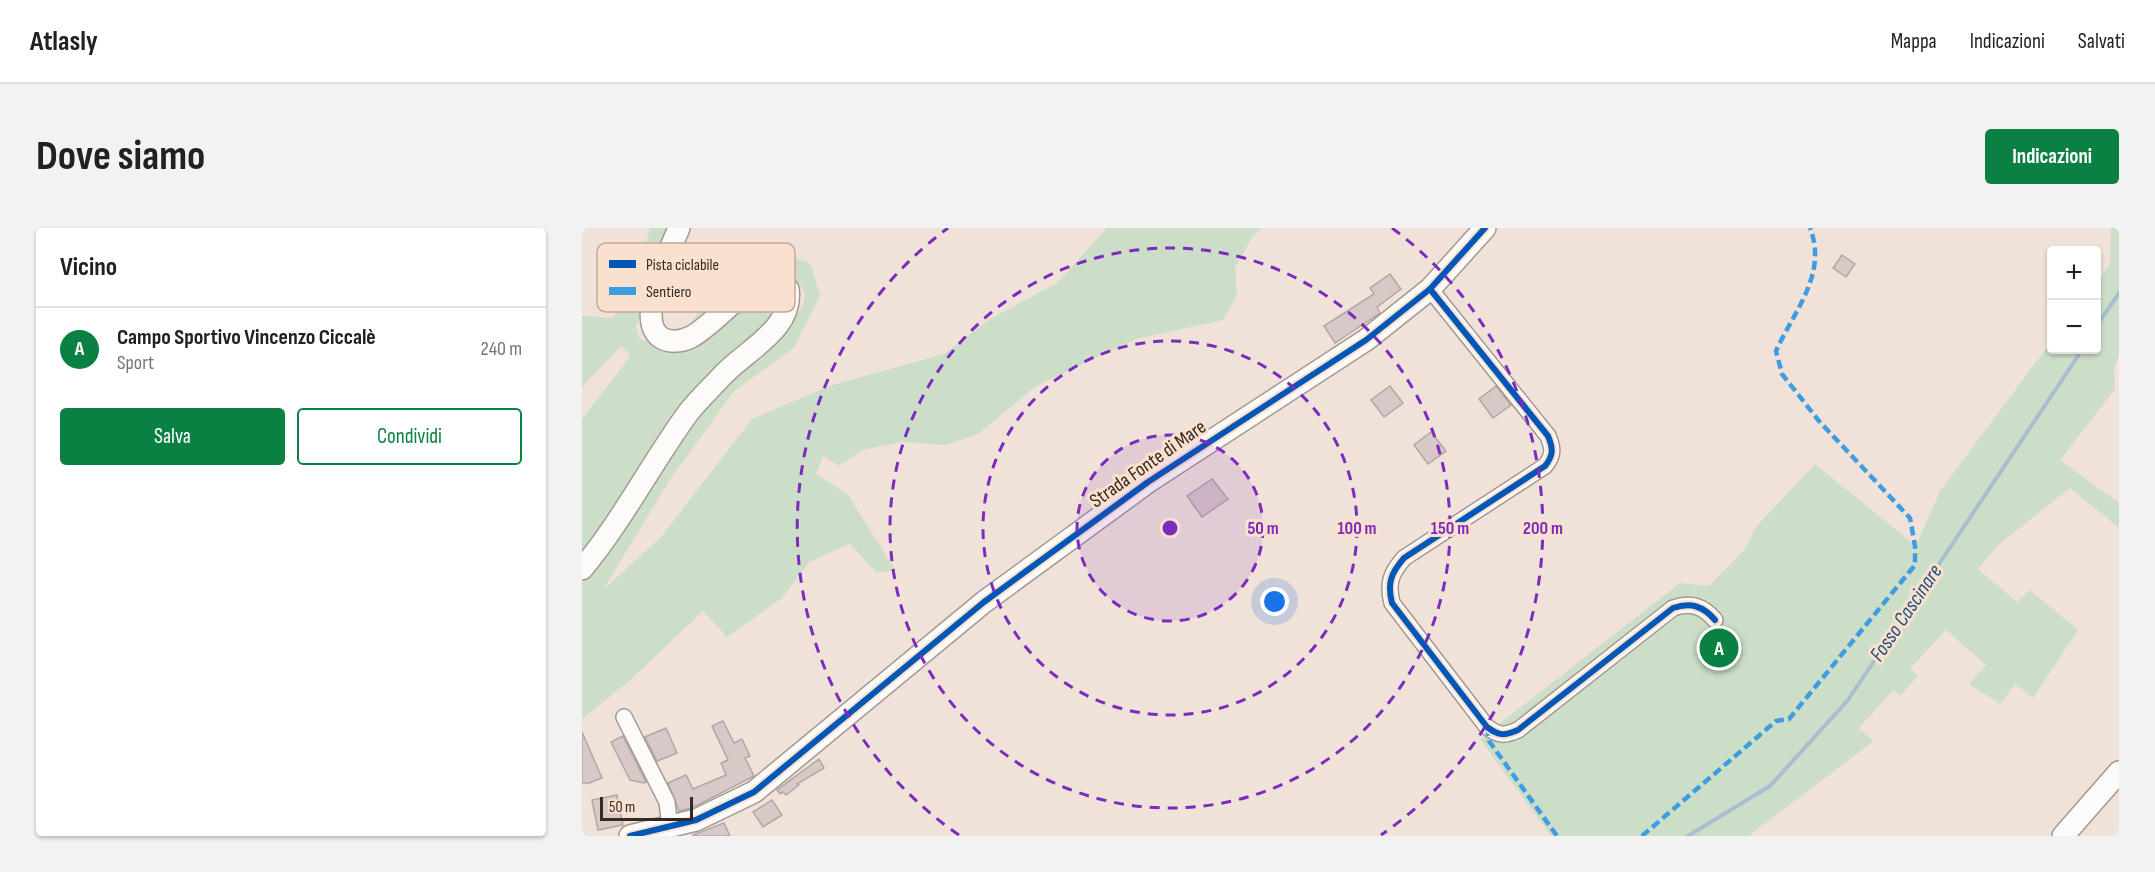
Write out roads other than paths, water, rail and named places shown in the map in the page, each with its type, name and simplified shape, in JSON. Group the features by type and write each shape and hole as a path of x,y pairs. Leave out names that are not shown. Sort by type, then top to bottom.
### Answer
{"street":[{"path":"673,243 679,228"},
{"name":"Strada Fonte di Mare","path":"630,836 670,828 724,808 754,792 831,731 893,675 984,602 1148,482 1366,340 1430,289 1485,228"},
{"path":"1430,289 1548,436 1553,447 1552,457 1545,466 1404,558 1393,571 1388,587 1392,603 1487,727 1497,735 1505,735 1518,730 1673,608 1683,604 1694,605 1706,610 1715,620"},
{"path":"651,312 651,320 656,334 664,340 675,342 691,337 720,312"},
{"path":"582,569 690,411 726,372 777,327 787,312"},
{"path":"624,717 668,802 670,828"},
{"path":"2063,836 2119,772"}],"waterway":[{"name":"Fosso Cascinare","path":"2101,320 2119,293"},
{"name":"Fosso Cascinare","path":"1688,836 1770,786 1848,700 2079,354"}],"place":[{"name":"Campo Sportivo Vincenzo Ciccalè","path":"1719,648"}]}
